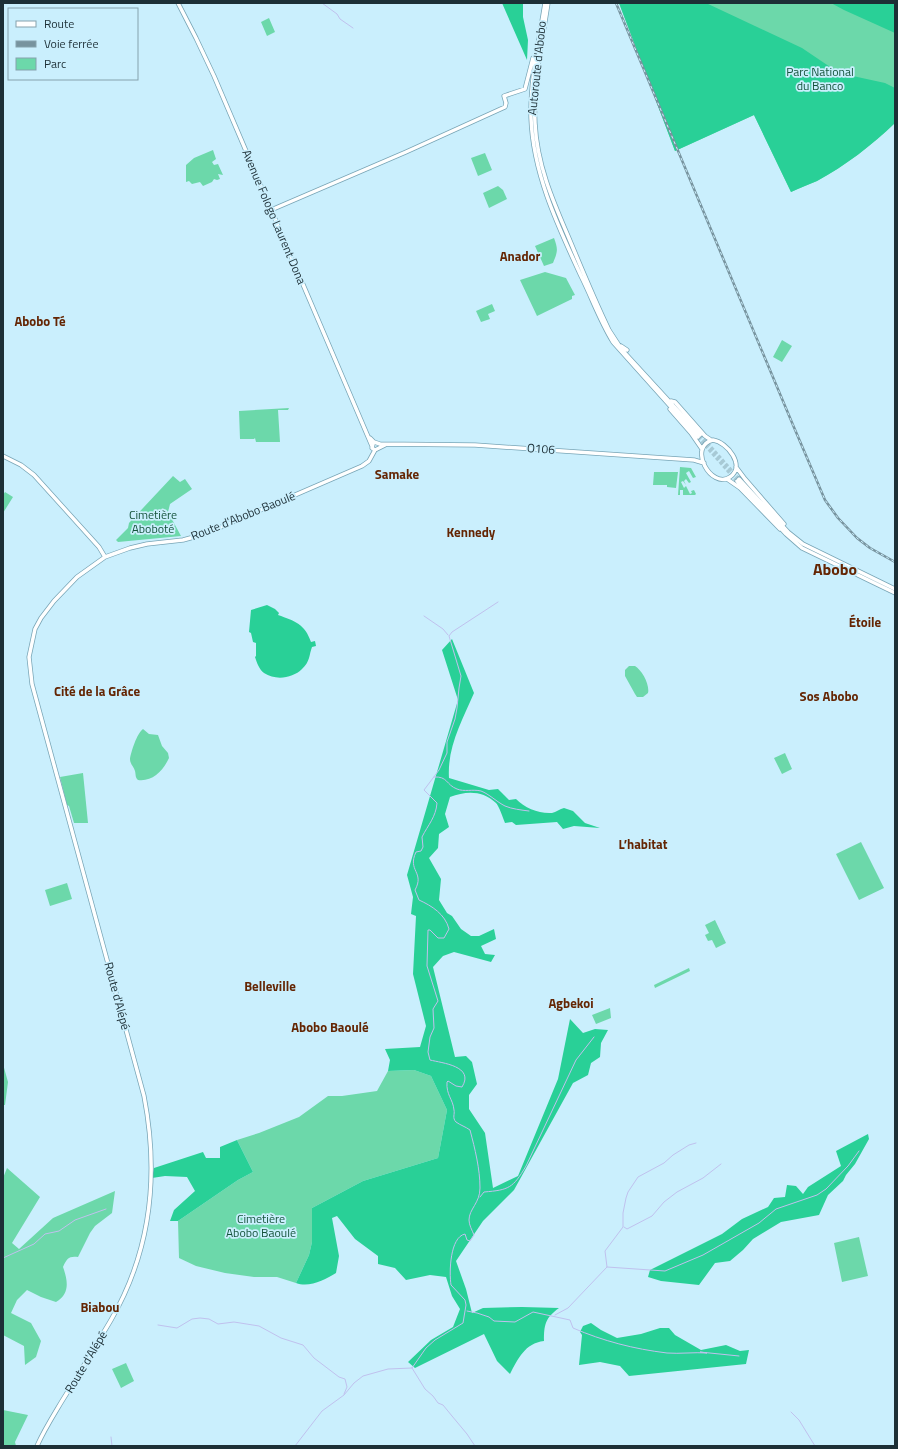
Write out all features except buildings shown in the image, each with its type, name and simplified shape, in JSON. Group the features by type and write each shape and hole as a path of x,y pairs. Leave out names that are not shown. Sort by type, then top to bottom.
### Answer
{"main road":[{"name":"Avenue Fologo Laurent Dona","path":"178,3 211,69 373,448"},
{"name":"Autoroute d'Abobo","path":"545,3 531,103 534,144 542,182 559,225 579,268"},
{"path":"548,3 537,77 535,102 536,144 551,199 603,324 613,342 699,436"},
{"path":"272,211 400,157 506,108 508,105 505,96 525,89 533,58 537,55"},
{"path":"559,225 560,233"},
{"path":"579,268 609,330 670,404 672,412 688,429 702,450"},
{"path":"619,344 627,350"},
{"path":"670,404 675,402 705,436 726,446 733,456 736,466 745,479 783,523 787,533"},
{"name":"Avenue Fologo Laurent Dona","path":"367,434 378,444"},
{"path":"711,440 705,444 702,450 704,463 711,474 717,478 731,481 740,488 776,527 807,547 895,589"},
{"path":"373,448 378,450 378,444"},
{"name":"O106","path":"378,444 475,445 694,460 704,463"},
{"name":"Route d'Abobo Baoulé","path":"105,557 140,545 183,540 205,534 362,466 368,462 373,448 378,444"},
{"path":"694,460 702,455"},
{"path":"3,457 31,476 105,557"},
{"path":"3,457 28,470 99,546 105,557"},
{"path":"725,479 733,474 736,466"},
{"path":"738,480 802,548 895,593"},
{"name":"Route d'Alépé","path":"36,1446 111,1320 126,1290 144,1236 151,1189 152,1174 150,1134 144,1096 38,707 30,671 29,657 32,638 41,618 54,601 77,577 105,557"}],"green space":[{"path":"502,3 523,3 523,17 528,40 527,60"},
{"name":"Parc National du Banco","path":"619,3 895,3 895,123 868,147 838,169 817,181 791,192 754,115 675,151"},
{"name":"Parc National du Banco","path":"619,3 706,3 802,48 839,73 885,83 895,88 895,123 868,147 838,169 817,181 791,192 754,115 675,151"},
{"path":"831,3 895,3 895,33 844,10"},
{"path":"269,18 275,32 267,36 261,22"},
{"path":"213,150 216,159 212,162 214,165 218,164 223,175 218,174 220,179 214,179 212,182 203,186 200,182 192,184 189,181 186,182 186,165 194,158"},
{"path":"485,153 492,170 478,176 471,158"},
{"path":"498,186 503,190 507,199 489,208 483,193"},
{"path":"554,238 557,250 555,259 553,263 544,266 535,246"},
{"path":"545,272 566,278 575,295 572,296 572,299 537,316 520,280"},
{"path":"492,304 495,311 488,314 490,319 481,322 476,311"},
{"path":"782,340 792,346 782,362 773,357"},
{"path":"289,408 288,410 278,410 280,442 256,442 255,438 240,439 239,411"},
{"path":"680,467 691,468 696,477 693,478 689,471 686,473 691,482 689,483 686,479 684,481 686,485 683,481 681,482 684,488 686,486 690,494 692,493 691,491 694,490 695,495 683,495 683,490 680,490 680,495 678,495"},
{"path":"654,472 678,472 676,488 667,487 667,485 653,485"},
{"name":"Cimetière Aboboté","path":"173,476 180,482 185,479 192,489 170,504 168,512 181,536 118,542 116,540 128,528 129,523"},
{"path":"5,492 13,497 3,513 3,495"},
{"path":"267,605 275,609 279,613 278,615 299,624 306,631 311,642 315,641 316,646 312,647 305,666 294,675 279,678 274,677 264,673 257,664 255,657 256,643 253,642 251,633 249,632 251,610"},
{"path":"452,639 474,693 456,734 450,756 449,778 489,790 498,789 509,800 516,799 528,808 537,811 552,813 564,808 573,811 585,823 600,828 574,826 563,829 557,822 516,825 512,822 505,823 500,809 491,799 480,794 462,794 450,797 445,814 449,827 439,834 438,848 429,858 441,879 439,900 447,913 452,916 461,929 471,936 479,936 494,929 496,939 481,946 485,954 495,955 491,962 454,952 443,956 433,967 455,1057 466,1056 472,1062 477,1084 469,1095 469,1109 485,1133 493,1188 518,1176 558,1079 570,1019 583,1033 595,1029 608,1030 601,1043 600,1057 591,1063 588,1075 573,1083 514,1190 483,1221 456,1261 466,1289 472,1313 483,1308 559,1308 546,1322 544,1341 537,1342 527,1348 519,1357 510,1374 497,1361 484,1334 415,1368 408,1362 431,1340 453,1327 460,1309 452,1296 446,1277 430,1275 406,1280 395,1268 378,1264 378,1256 355,1239 337,1216 332,1218 339,1256 336,1273 322,1281 311,1284 306,1285 296,1283 309,1255 312,1242 312,1208 363,1181 438,1158 447,1110 431,1076 414,1070 388,1071 390,1060 385,1049 420,1047 426,1026 413,974 416,916 411,914 413,897 407,875 458,700 442,650"},
{"path":"629,666 635,666 638,668 645,678 648,686 648,693 643,697 637,697 625,676 625,670"},
{"path":"143,729 149,734 158,735 162,746 168,753 169,758 164,767 156,775 148,779 138,780 130,759 133,747"},
{"path":"785,753 792,769 782,774 774,758"},
{"path":"83,773 88,823 74,823 69,806 67,805 60,777"},
{"path":"861,842 884,888 859,900 836,854"},
{"path":"67,883 72,899 50,906 45,890"},
{"path":"715,920 726,943 716,948 712,940 708,941 705,935 709,933 705,925"},
{"path":"689,968 690,971 655,988 654,985"},
{"path":"610,1008 611,1018 596,1024 592,1015"},
{"path":"3,1064 8,1082 5,1105 3,1105"},
{"name":"Cimetière Abobo Baoulé","path":"414,1070 431,1076 447,1110 438,1158 363,1181 312,1208 312,1242 309,1255 296,1283 277,1277 254,1277 225,1273 196,1266 179,1258 178,1221 238,1180 253,1172 237,1140 299,1117 328,1096 342,1096 377,1091 388,1071"},
{"path":"868,1134 869,1139 855,1164 843,1181 828,1195 819,1215 781,1222 753,1239 730,1261 715,1263 699,1285 661,1281 648,1277 650,1270 722,1234 742,1219 768,1207 774,1198 785,1197 787,1185 796,1186 803,1194 808,1187 841,1166 836,1151"},
{"path":"237,1140 253,1172 238,1180 178,1221 170,1221 174,1210 195,1191 187,1177 165,1176 152,1178 154,1168 203,1152 206,1158 220,1158 220,1147"},
{"path":"7,1168 40,1197 12,1243 19,1249 53,1218 115,1191 112,1213 95,1226 78,1257 70,1257 64,1264 63,1267 67,1287 61,1299 56,1302 27,1290 17,1300 11,1313 31,1323 41,1341 36,1357 25,1365 24,1346 3,1335 3,1178"},
{"path":"859,1237 868,1276 842,1282 834,1243"},
{"path":"591,1323 617,1338 641,1334 660,1328 669,1328 675,1335 701,1350 726,1345 740,1351 749,1350 746,1364 629,1376 620,1366 600,1362 579,1365 582,1335 580,1332 583,1326"},
{"path":"126,1363 134,1381 121,1388 112,1369"},
{"path":"3,1410 28,1415 15,1442 16,1446 3,1446"}],"waterway":[{"path":"322,3 353,28"},
{"path":"295,1446 322,1411 344,1395 354,1383 363,1376 388,1369 412,1368 426,1348 435,1340 463,1323 466,1305 465,1300 451,1285 450,1272 453,1248 456,1241 465,1234 467,1240 470,1241 474,1235 470,1226 469,1216 480,1193 479,1174 470,1130 455,1120 453,1106 447,1086 448,1081 456,1086 462,1087 465,1080 464,1074 461,1070 449,1064 430,1060 428,1052 430,1037 434,1028 433,1009 438,1001 427,966 428,930 430,930 438,938 444,938 449,929 444,919 437,911 419,900 415,890 418,884 418,879 413,863 416,852 421,851 423,847 422,837 433,817 437,803 424,790 439,770 447,753 447,742 457,708 461,676 449,636 452,632 498,602"},
{"path":"424,616 443,629 448,635"},
{"path":"434,777 445,779 457,789 481,791 505,806 529,811"},
{"path":"480,1197 484,1192 505,1189 517,1179 526,1166 576,1060 594,1037"},
{"path":"555,1315 568,1308 607,1267 605,1251 623,1227 623,1213 626,1198 628,1192 638,1177 664,1163 673,1155 689,1145 696,1143"},
{"path":"607,1267 665,1271 703,1255 759,1223 776,1209 817,1195 826,1189 848,1166 859,1151"},
{"path":"624,1227 627,1229 652,1216 664,1202 677,1192 703,1178 721,1164"},
{"path":"3,1258 34,1244 45,1234 59,1231 75,1220 106,1209"},
{"path":"467,1311 489,1317 494,1321 515,1322 533,1312 570,1320 573,1328 607,1341 631,1347 667,1353 707,1353 700,1352 739,1356"},
{"path":"158,1325 177,1328 192,1319 200,1318 209,1319 218,1324 234,1322 259,1326 281,1338 303,1345 314,1358 339,1377 345,1379 347,1387 344,1394"},
{"path":"412,1368 425,1389 438,1403 443,1405 475,1446"},
{"path":"791,1412 799,1420 815,1446"},
{"path":"111,1437 112,1446"}],"tunnel":[{"path":"700,435 739,479"},
{"path":"698,437 737,481"}],"railway":[{"path":"616,3 825,500 838,518 857,538 870,548 895,562"}],"district":[{"name":"Anador","path":"520,256"},
{"name":"Abobo Té","path":"40,321"},
{"name":"Samake","path":"397,474"},
{"name":"Kennedy","path":"471,532"},
{"name":"Abobo","path":"835,569"},
{"name":"Étoile","path":"865,622"},
{"name":"Cité de la Grâce","path":"97,691"},
{"name":"Sos Abobo","path":"829,696"},
{"name":"L’habitat","path":"643,844"},
{"name":"Belleville","path":"270,986"},
{"name":"Agbekoi","path":"571,1003"},
{"name":"Abobo Baoulé","path":"330,1027"},
{"name":"Biabou","path":"100,1307"}]}
